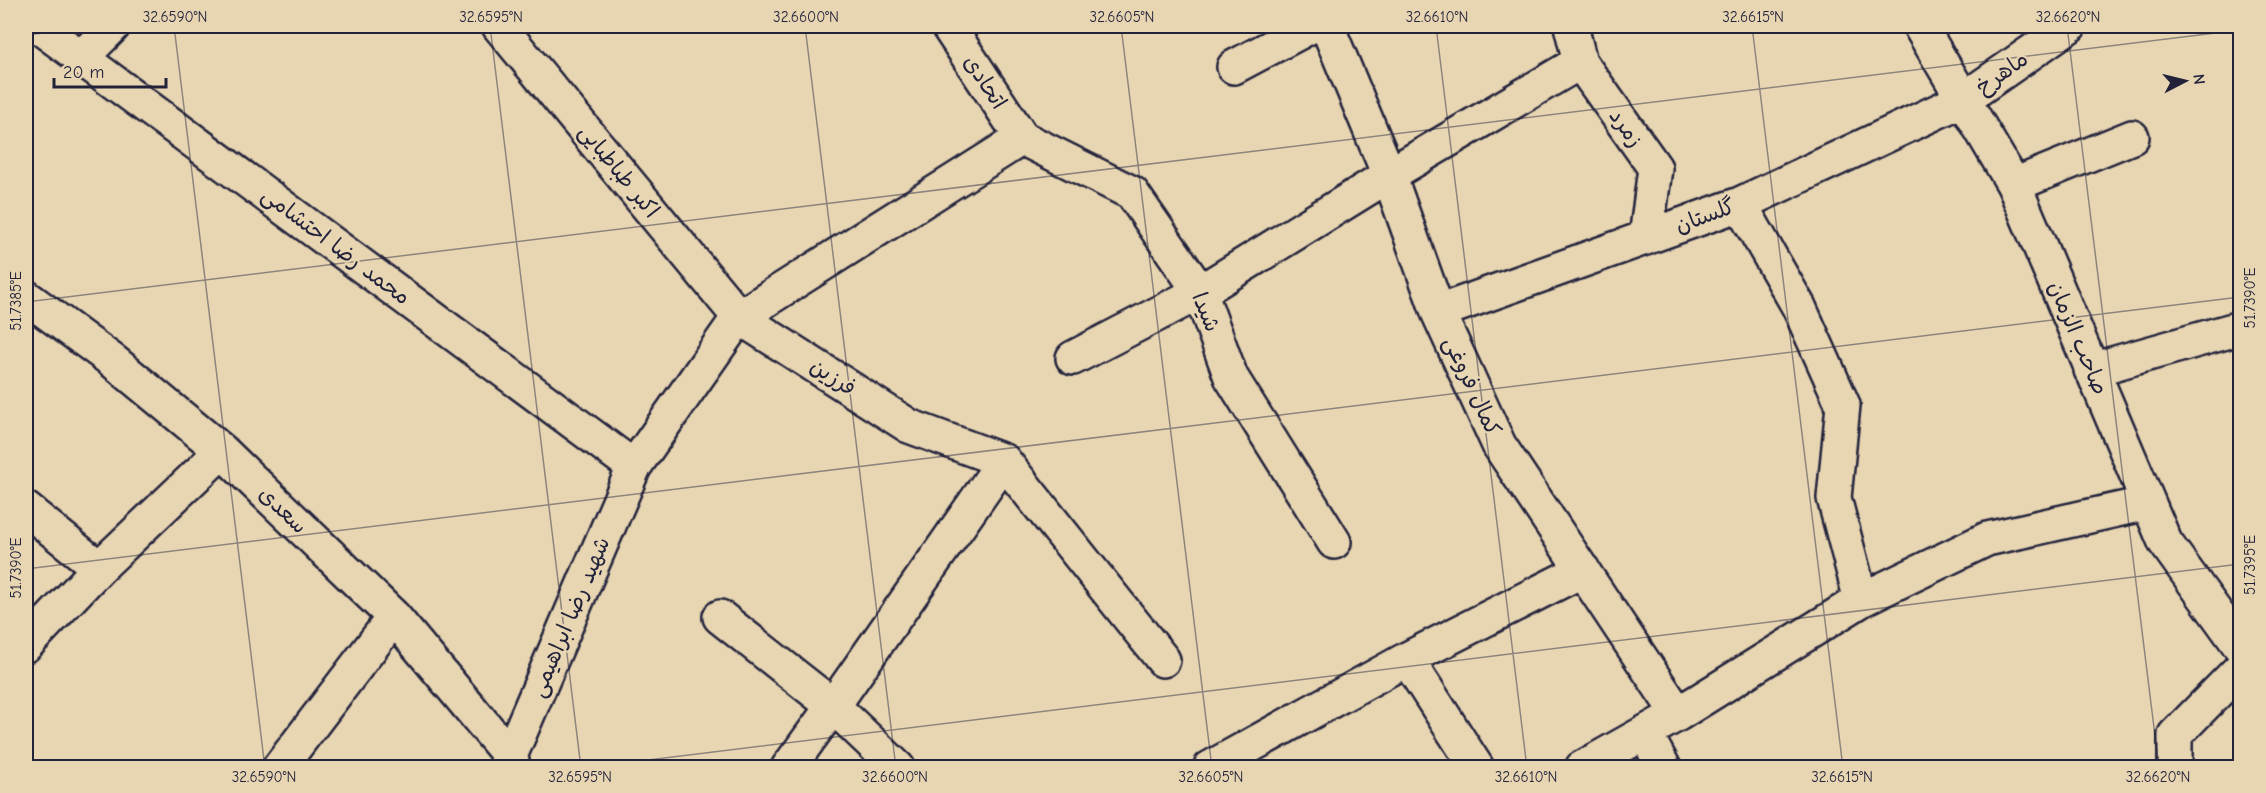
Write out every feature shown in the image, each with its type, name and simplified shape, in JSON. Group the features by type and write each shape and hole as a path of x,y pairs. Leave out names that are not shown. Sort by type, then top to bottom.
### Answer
{"street":[{"name":"محمد رضا احتشامی","path":"38,26 634,467"},
{"path":"82,57 113,26"},
{"name":"اکبر طباطبایی","path":"499,26 739,317"},
{"name":"اتحادی","path":"948,26 1022,138"},
{"path":"1234,67 1311,26"},
{"name":"کمال فروغی","path":"1327,26 1389,175 1438,312 1499,445 1678,714"},
{"name":"زمرد","path":"1571,26 1580,62 1654,168 1646,238"},
{"name":"صاحب الزمان","path":"1920,26 2014,185 2165,542 2241,646"},
{"name":"ماهرخ","path":"1964,99 2069,26"},
{"path":"1073,358 1200,292 1389,175 1580,62"},
{"name":"گلستان","path":"1438,312 1740,204 1964,99"},
{"path":"2014,185 2132,137"},
{"path":"739,317 1022,138"},
{"name":"شیدا","path":"1022,138 1132,193 1200,292 1231,377 1334,542"},
{"path":"1740,204 1799,307 1843,405 1834,498 1861,600"},
{"name":"سعدی","path":"26,297 113,361 222,451 394,617 512,762"},
{"name":"فرزین","path":"739,317 909,426 1004,461"},
{"name":"شهید رضا ابراهیمی","path":"512,762 634,467 739,317"},
{"path":"2091,370 2241,328"},
{"path":"26,645 99,568 222,451"},
{"path":"788,768 1004,461 1163,660"},
{"path":"1582,768 1678,714 1861,600 1987,539 2148,503"},
{"path":"26,508 99,568"},
{"path":"1210,768 1407,659 1583,570"},
{"path":"279,768 394,617"},
{"path":"720,617 833,706 898,768"},
{"path":"1407,659 1477,768"},
{"path":"2175,768 2175,735 2241,669"},
{"path":"1645,733 1664,768"}]}
